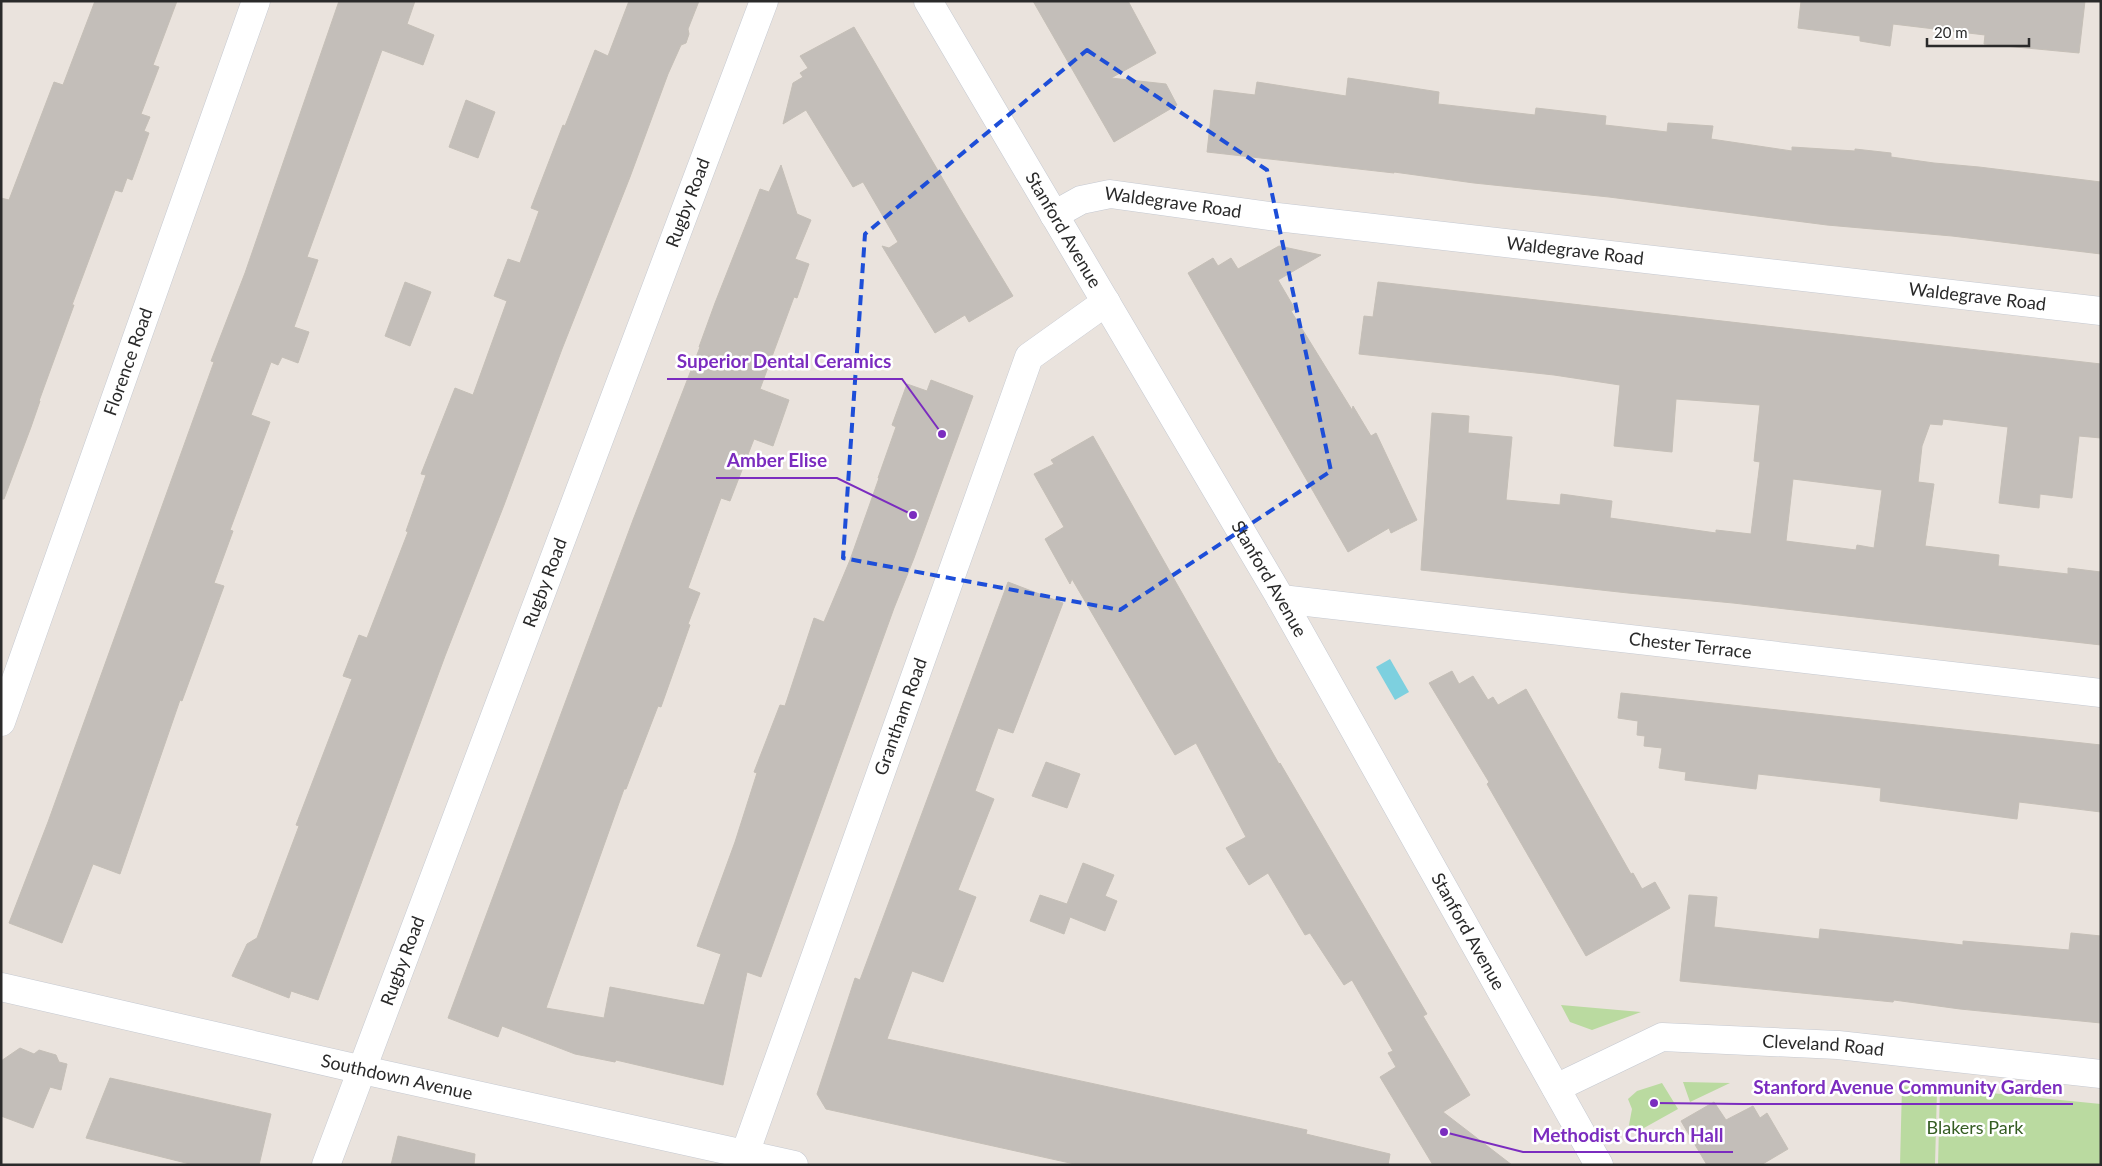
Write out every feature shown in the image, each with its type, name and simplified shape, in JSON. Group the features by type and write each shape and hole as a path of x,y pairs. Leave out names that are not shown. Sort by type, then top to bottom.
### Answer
{"street":[{"name":"Florence Road","path":"1,722 256,1"},
{"name":"Rugby Road","path":"326,1165 764,1"},
{"name":"Stanford Avenue","path":"928,1 974,82 1281,599 1599,1165"},
{"name":"Waldegrave Road","path":"1054,215 1081,200 1110,194 1277,217 2101,311"},
{"name":"Grantham Road","path":"743,1159 1030,357 1106,302"},
{"name":"Chester Terrace","path":"1281,599 2101,693"},
{"name":"Southdown Avenue","path":"1,987 743,1159 794,1165"},
{"name":"Cleveland Road","path":"1556,1088 1662,1037 1838,1045 2101,1074"}],"highlighted area":[{"path":"1087,50 1267,170 1331,471 1120,610 843,558 865,234"}],"green space":[{"path":"1561,1005 1641,1012 1592,1030 1570,1022"},
{"path":"1683,1082 1730,1083 1690,1102"},
{"path":"1662,1083 1678,1109 1635,1133 1629,1125 1632,1109 1628,1099 1637,1091"},
{"path":"1902,1086 1937,1090 1935,1165 1900,1165"},
{"name":"Blakers Park","path":"1940,1088 2101,1104 2101,1165 1938,1165"}],"water":[{"path":"1390,659 1409,692 1395,700 1376,667"}],"building":[{"path":"95,1 177,1 153,65 159,67 141,114 150,117 144,131 149,133 132,180 127,178 122,192 115,190 72,305 74,305 31,427 4,499 1,499 1,198 9,200 54,82 63,85"},
{"path":"339,1 415,1 407,24 434,35 423,65 382,50 307,257 318,260 294,327 309,332 298,363 282,357 278,365 271,362 251,415 270,422 230,530 233,531 214,583 224,586 182,701 180,700 120,874 93,864 62,943 9,923 48,822 214,362 211,361 245,273"},
{"path":"629,1 699,1 688,29 689,34 686,43 681,45 668,74 630,177 562,349 445,656 318,1000 291,991 289,998 232,976 247,944 257,938 299,826 296,825 352,679 343,676 359,635 367,638 408,532 406,531 426,475 421,474 455,388 473,395 507,301 494,296 508,259 520,263 539,211 531,208 563,125 565,126 595,50 608,56"},
{"path":"1033,1 1128,1 1156,53 1111,78 1166,84 1177,105 1114,142"},
{"path":"1801,1 2085,1 2079,53 1984,44 1985,35 1893,24 1890,46 1860,41 1860,36 1798,28"},
{"path":"854,27 1013,296 969,322 965,315 935,333 882,246 889,248 898,242 863,182 853,187 806,110 783,124 793,83 803,77 800,73 808,68 800,56"},
{"path":"1348,78 1439,92 1438,104 1535,115 1536,108 1606,116 1605,125 1667,132 1668,123 1713,126 1711,139 1792,151 1792,147 1855,151 1855,149 1891,153 1891,157 1934,163 2101,182 2101,254 1952,236 1827,225 1609,197 1207,152 1214,90 1255,95 1257,82 1346,96"},
{"path":"466,100 495,112 478,158 449,147"},
{"path":"781,165 797,214 811,220 795,259 809,264 797,298 794,297 760,389 789,400 773,446 754,439 730,501 721,498 688,588 700,593 688,624 690,625 661,707 658,706 626,789 624,789 546,1008 604,1018 610,987 704,1005 721,954 697,946 735,842 757,773 754,772 780,705 785,706 814,618 824,622 850,560 896,427 892,425 907,384 927,391 931,380 973,396 894,608 761,977 747,972 723,1085 616,1060 615,1062 575,1054 502,1026 498,1037 448,1018 715,303 760,189 769,192"},
{"path":"1279,246 1321,255 1278,280 1295,309 1291,311 1352,410 1353,406 1371,436 1376,433 1417,520 1391,533 1389,528 1348,552 1188,273 1213,258 1218,266 1231,258 1238,269"},
{"path":"405,282 431,292 410,346 385,336"},
{"path":"1378,282 2101,364 2101,438 2079,436 2072,498 2040,494 2039,508 1999,503 2008,427 1943,419 1942,425 1930,424 1922,446 1918,482 1934,484 1925,546 1999,555 1998,566 2068,574 2068,568 2101,572 2101,645 1421,570 1432,413 1469,416 1468,433 1512,437 1506,500 1560,505 1561,494 1612,501 1610,518 1716,533 1716,530 1751,534 1760,462 1754,461 1760,405 1676,399 1672,452 1614,446 1620,385 1554,375 1359,354 1364,316 1373,317","holes":["1793,479 1882,490 1874,548 1857,545 1856,550 1786,541"]},
{"path":"1093,436 1279,764 1427,1014 1423,1016 1470,1095 1443,1112 1512,1165 1433,1165 1380,1077 1396,1067 1388,1053 1393,1051 1352,980 1344,985 1310,933 1305,935 1268,873 1249,885 1226,848 1246,837 1196,743 1175,755 1072,579 1070,584 1045,539 1064,527 1034,474 1054,464 1051,460"},
{"path":"1008,582 1063,603 1013,733 998,728 975,791 994,799 958,890 976,897 943,982 912,971 887,1039 1307,1130 1306,1134 1390,1154 1388,1165 1079,1165 826,1109 817,1094 855,978 860,980"},
{"path":"1452,671 1459,684 1473,676 1488,700 1493,697 1498,705 1526,689 1631,874 1633,873 1642,889 1655,882 1670,908 1586,956 1487,784 1489,782 1429,683"},
{"path":"1621,693 2101,745 2101,812 2019,802 2017,819 1880,801 1881,788 1847,784 1758,774 1756,789 1685,780 1686,772 1659,768 1662,748 1644,746 1645,736 1637,735 1638,721 1618,718"},
{"path":"1046,762 1080,774 1067,808 1032,796"},
{"path":"1083,863 1114,875 1105,896 1117,901 1105,931 1070,917 1064,934 1030,921 1040,895 1067,904"},
{"path":"1689,895 1717,897 1714,927 1819,939 1820,929 1963,945 1963,941 2069,950 2071,933 2101,936 2101,1023 1960,1009 1894,1000 1893,1002 1680,981"},
{"path":"20,1048 34,1054 39,1050 56,1055 59,1062 67,1064 61,1090 50,1087 33,1128 1,1116 1,1061"},
{"path":"110,1078 271,1114 259,1165 194,1165 86,1138"},
{"path":"1714,1102 1726,1120 1753,1106 1760,1118 1767,1113 1788,1149 1761,1165 1707,1165 1681,1121"},
{"path":"398,1136 475,1154 474,1165 391,1165"}],"place":[{"name":"Superior Dental Ceramics","path":"942,434"},
{"name":"Amber Elise","path":"913,515"},
{"name":"Stanford Avenue Community Garden","path":"1654,1103"},
{"name":"Methodist Church Hall","path":"1444,1132"}]}
